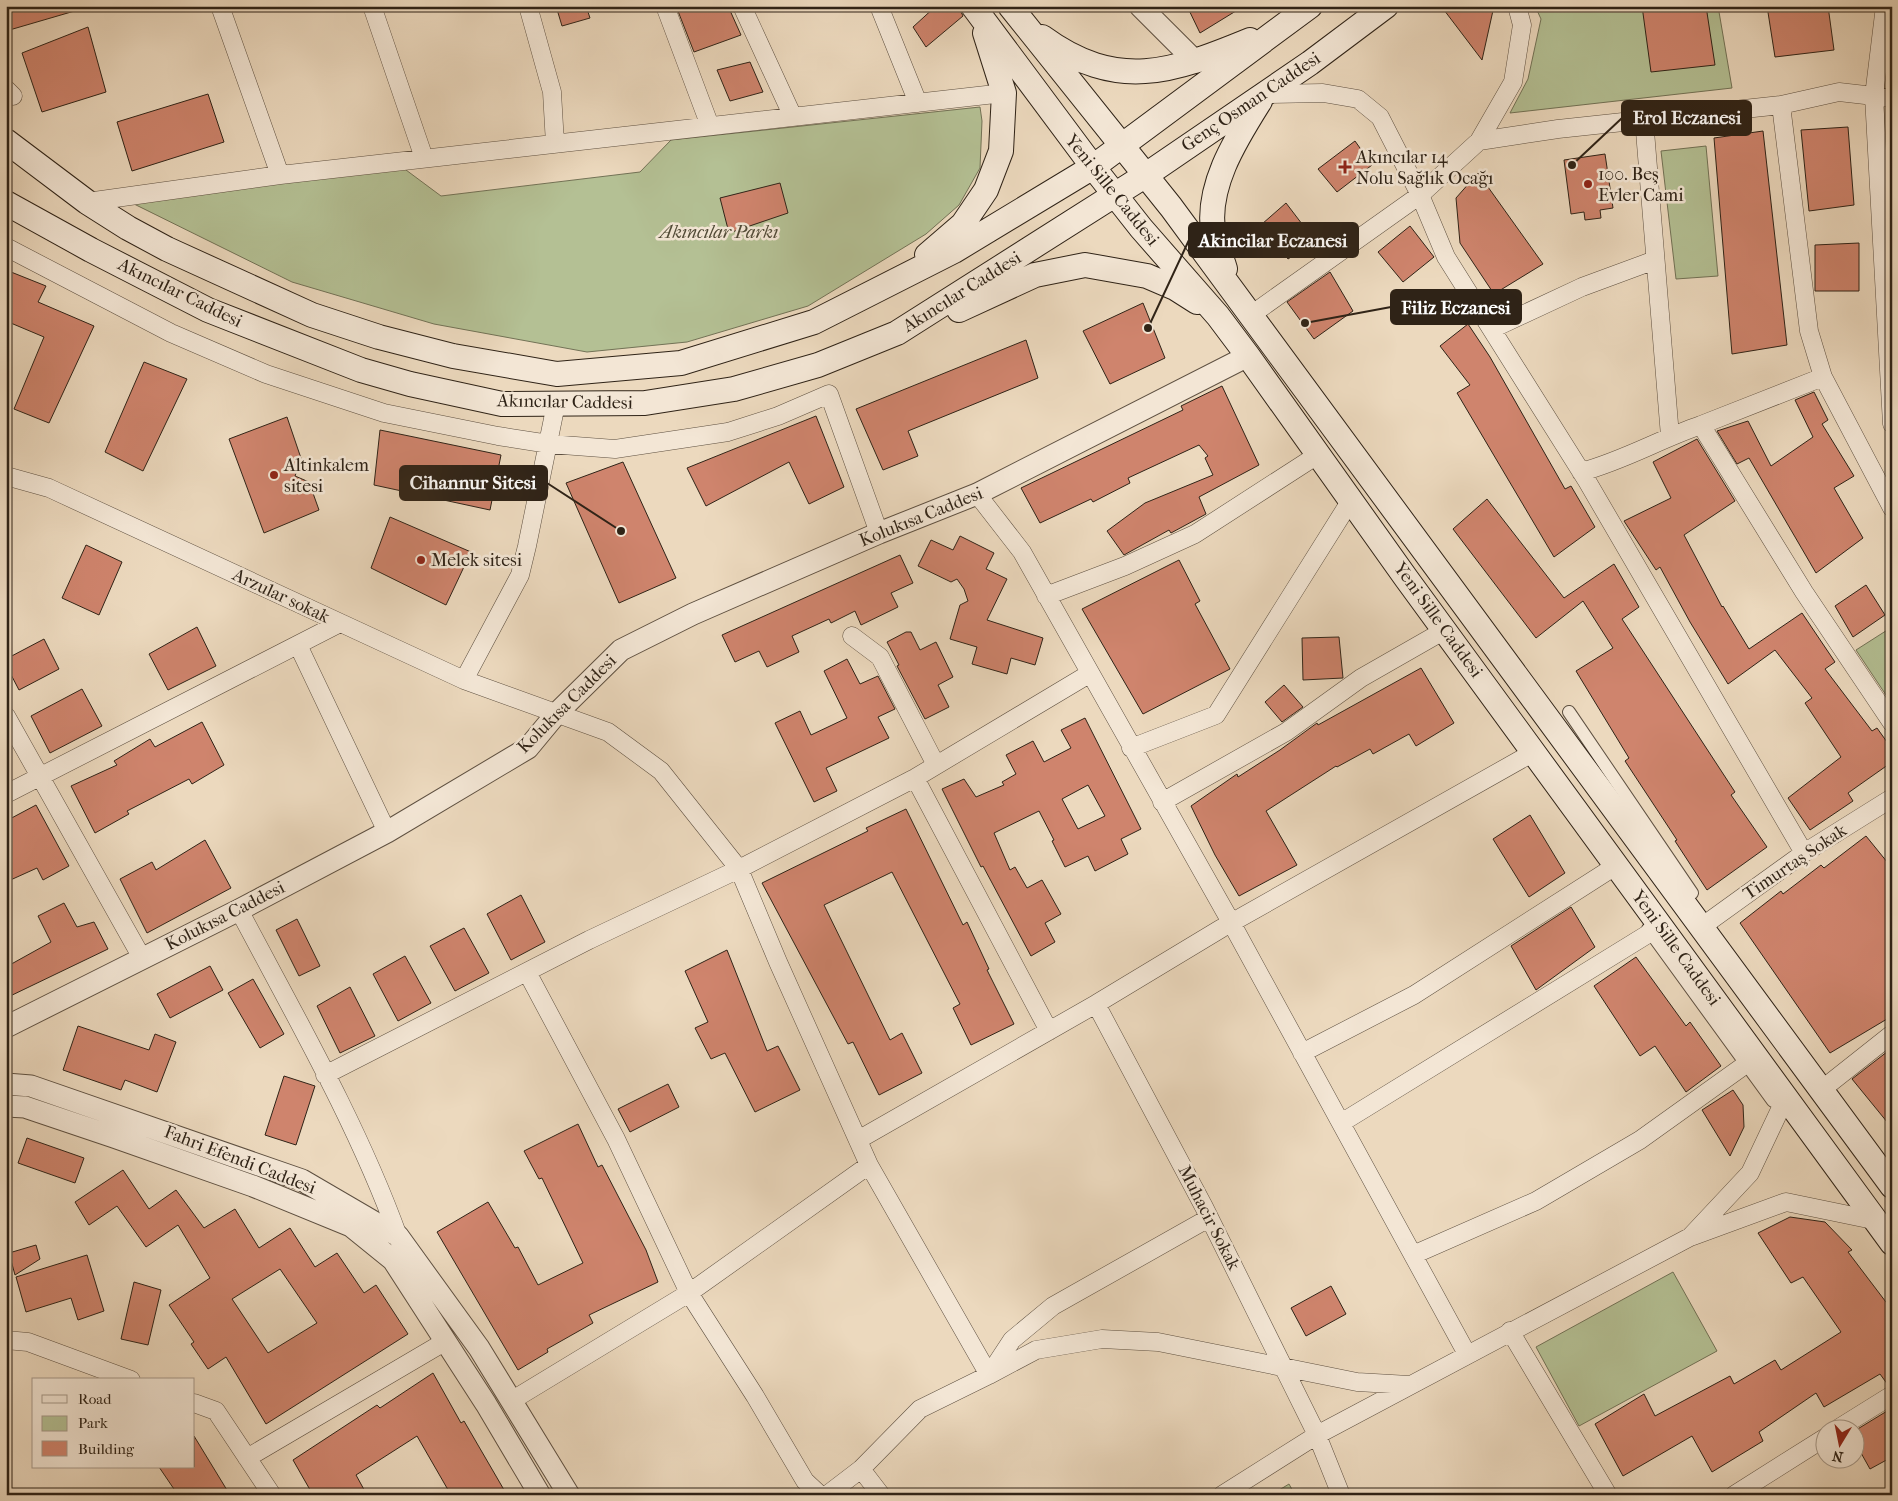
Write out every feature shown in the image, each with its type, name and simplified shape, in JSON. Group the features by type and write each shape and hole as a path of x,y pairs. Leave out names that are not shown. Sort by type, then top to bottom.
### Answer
{"main road":[{"path":"1093,167 1310,6"},
{"name":"Genç Osman Caddesi","path":"1115,194 1146,175 1310,63 1386,6"},
{"path":"897,281 963,224 986,190 1001,151 1004,93 977,12"},
{"name":"Yeni Sille Caddesi","path":"977,12 1093,167 1218,316 1248,356 1319,454 1353,510 1440,633 1534,752 1756,1057 1779,1100 1892,1243"},
{"path":"1016,14 1058,49 1091,63 1124,72 1162,70 1196,62 1282,26"},
{"name":"Yeni Sille Caddesi","path":"1016,14 1146,175 1232,290 1820,1091 1892,1186"},
{"path":"1232,290 1214,235 1214,191 1234,142 1264,94"},
{"name":"Akıncılar Caddesi","path":"6,141 87,202 128,228 167,249 312,315 379,337 453,356 557,374 681,363 814,322 954,251 1093,167"},
{"name":"Akıncılar Caddesi","path":"6,203 91,250 208,310 318,355 393,380 462,396 502,404 556,404 645,403 734,389 818,365 897,333 1115,194"},
{"path":"897,333 931,324 994,292 1035,275 1085,265 1147,276 1175,288 1218,316"}],"street":[{"path":"220,6 280,175"},
{"path":"372,6 424,158"},
{"path":"528,6 552,92 555,144"},
{"path":"665,6 710,126"},
{"path":"742,6 793,117"},
{"path":"879,6 918,103"},
{"path":"1140,6 1196,62"},
{"path":"1250,315 1420,195 1479,141 1513,82 1522,25 1518,6"},
{"path":"1885,6 1874,96 1892,424"},
{"path":"1479,141 1558,128 1782,105 1839,92 1892,98"},
{"path":"87,202 280,175 1004,93"},
{"path":"1264,94 1323,93 1358,99 1380,117 1420,195 1446,257 1581,472 1677,632 1804,853"},
{"path":"1782,105 1809,331 1822,377 1892,508"},
{"path":"1644,119 1670,436"},
{"path":"6,247 171,333 266,374 384,413 549,444 615,449 728,432 778,416 829,394 879,533"},
{"path":"1492,329 1582,287 1656,260"},
{"name":"Kolukısa Caddesi","path":"6,1027 239,910 387,832 528,748 557,713 621,650 692,614 879,533 977,494 1248,356"},
{"path":"1581,472 1637,453 1670,436 1822,377"},
{"path":"464,680 520,575 556,404"},
{"path":"1701,425 1804,592 1892,723"},
{"path":"1046,596 1126,566 1195,534 1319,454"},
{"name":"Arzular sokak","path":"6,476 49,488 464,680 608,732 661,771 739,869 778,962 869,1165 989,1374"},
{"path":"977,494 1022,552 1089,674 1232,924 1466,1354"},
{"path":"1131,748 1216,715 1353,510"},
{"path":"6,794 340,623"},
{"path":"1162,802 1286,732 1361,678 1440,633 1779,1100 1750,1173 1690,1237"},
{"path":"852,636 880,657 936,765"},
{"path":"298,645 387,832"},
{"path":"325,1075 527,972 739,869 914,778 1089,674"},
{"path":"1569,712 1692,893"},
{"path":"6,716 142,958"},
{"path":"858,1140 1534,752"},
{"path":"914,778 1049,1031"},
{"name":"Timurtaş Sokak","path":"1700,928 1804,853 1892,798"},
{"path":"1302,1053 1414,995 1617,865"},
{"path":"239,910 325,1075 381,1189 398,1236"},
{"path":"1340,1123 1660,926"},
{"path":"527,972 616,1139 689,1293 805,1481 820,1495"},
{"name":"Muhacir Sokak","path":"1096,1004 1209,1218 1283,1366 1317,1435 1341,1495"},
{"path":"1820,1091 1892,1034"},
{"path":"1413,1256 1536,1201 1640,1140 1756,1057"},
{"name":"Fahri Efendi Caddesi","path":"6,1084 31,1086 302,1180 398,1236 479,1348 569,1495"},
{"name":"Fahri Efendi Caddesi","path":"6,1106 25,1107 114,1137 253,1186 351,1226 393,1260 446,1341 540,1495"},
{"path":"511,1401 689,1293 869,1165"},
{"path":"1222,1495 1317,1435 1466,1354 1690,1237 1786,1202 1873,1220"},
{"path":"989,1374 1012,1340 1053,1306 1209,1218"},
{"path":"1510,1331 1608,1495"},
{"path":"827,1495 861,1468 920,1408 1036,1350 1102,1339 1158,1342 1357,1382 1409,1385"},
{"path":"6,1340 28,1342 126,1378"},
{"path":"247,1458 446,1341"},
{"path":"1855,1418 1892,1395"},
{"path":"195,1403 216,1411 272,1495"},
{"path":"1734,1495 1816,1443"},
{"path":"861,1468 880,1495"}],"green space":[{"path":"1535,6 1718,6 1732,88 1510,113 1528,79 1541,19"},
{"name":"Akıncılar Parkı","path":"980,107 982,121 980,168 959,205 926,234 808,306 687,342 587,352 434,324 292,282 132,203 402,167 441,196 640,172 671,140"},
{"path":"1706,146 1718,276 1676,279 1661,151"},
{"path":"1892,627 1892,704 1856,650"},
{"path":"1673,1272 1717,1351 1579,1426 1536,1347"},
{"path":"1289,1484 1295,1495 1271,1495"}],"building":[{"path":"6,6 77,6 78,10 6,31"},
{"path":"556,6 586,6 590,18 562,26"},
{"path":"676,6 728,6 741,35 694,52"},
{"path":"936,6 958,6 963,16 926,47 913,27"},
{"path":"1187,6 1244,6 1200,33"},
{"path":"1441,6 1494,6 1482,60"},
{"path":"1642,6 1706,6 1715,65 1651,72"},
{"path":"1767,6 1828,6 1834,50 1775,57"},
{"path":"88,27 106,92 42,112 22,53"},
{"path":"750,62 763,92 730,101 717,70"},
{"path":"208,94 224,142 132,171 117,122"},
{"path":"1848,127 1854,205 1809,211 1801,130"},
{"path":"1763,131 1787,345 1732,354 1714,138"},
{"name":"Akıncılar 14 Nolu Sağlık Ocağı","path":"1355,141 1372,165 1337,192 1318,169"},
{"name":"100. Beş Evler Cami","path":"1605,154 1613,208 1600,210 1601,218 1585,220 1584,212 1571,214 1564,160"},
{"path":"1478,173 1543,264 1494,294 1460,243 1456,198"},
{"path":"780,183 788,213 729,233 720,198"},
{"path":"1286,203 1315,241 1288,259 1262,224"},
{"path":"1410,226 1434,257 1403,282 1378,252"},
{"path":"1859,243 1859,291 1815,291 1815,245"},
{"path":"6,270 46,286 38,302 94,326 49,423 14,409 44,337 6,321"},
{"path":"1330,272 1353,311 1314,339 1287,302"},
{"path":"1143,303 1165,358 1110,384 1083,331"},
{"path":"1468,324 1490,357 1565,489 1571,486 1595,527 1554,557 1457,393 1470,385 1440,346"},
{"path":"1026,340 1038,378 908,431 918,456 883,470 856,409"},
{"path":"144,362 187,379 143,471 105,452"},
{"path":"1222,386 1259,465 1199,497 1206,514 1171,533 1169,530 1124,555 1107,531 1145,503 1213,475 1205,458 1208,456 1199,445 1128,478 1130,483 1093,502 1091,499 1040,523 1021,488 1183,410 1181,406"},
{"path":"1814,392 1828,420 1822,424 1854,476 1834,488 1863,538 1816,573 1749,458 1737,464 1717,431 1748,421 1771,466 1813,437 1795,400"},
{"path":"816,416 844,487 809,504 789,462 706,506 687,468"},
{"name":"Altinkalem sitesi","path":"287,417 305,470 298,468 295,476 309,482 319,510 264,533 229,439"},
{"name":"Melek sitesi","path":"380,430 501,455 490,510 374,485"},
{"path":"1697,439 1735,501 1684,535 1722,607 1749,649 1802,613 1835,662 1825,669 1872,731 1877,728 1892,749 1892,762 1848,793 1853,801 1810,830 1788,798 1841,757 1805,703 1812,698 1775,650 1728,684 1690,622 1660,567 1656,570 1624,521 1671,498 1653,462"},
{"path":"623,462 676,578 619,603 566,483"},
{"path":"1487,499 1564,598 1614,564 1639,607 1622,619 1735,792 1731,795 1767,847 1707,890 1675,841 1677,840 1625,761 1629,758 1576,671 1613,648 1583,601 1536,638 1453,529"},
{"name":"Melek sitesi","path":"390,517 471,552 446,605 371,568"},
{"path":"960,536 994,553 986,569 1007,579 987,620 1043,638 1035,665 1011,658 1007,674 972,664 977,647 950,639 960,605 968,601 964,589 957,579 951,582 918,566 931,540 953,550"},
{"path":"86,545 122,562 99,615 62,598"},
{"path":"900,555 913,583 891,593 898,607 861,625 855,611 831,623 829,619 792,636 799,652 767,667 759,651 735,662 722,635"},
{"path":"1179,560 1200,601 1195,604 1230,669 1143,714 1082,609"},
{"path":"1866,585 1885,615 1853,637 1835,606"},
{"path":"197,627 216,666 168,690 149,654"},
{"path":"906,632 911,632 920,650 936,642 953,677 938,685 949,707 925,719 897,666 899,665 887,642"},
{"path":"1339,637 1343,678 1303,680 1302,638"},
{"path":"44,639 59,669 19,690 6,665 6,659"},
{"path":"847,659 860,684 878,676 895,709 878,717 889,738 826,768 837,791 814,802 775,723 800,711 811,735 847,718 824,671"},
{"path":"1421,668 1454,723 1416,746 1409,734 1373,754 1370,749 1336,766 1266,811 1297,865 1239,896 1215,855 1191,806 1237,774 1238,777 1280,750 1317,723 1318,725"},
{"path":"1284,685 1303,707 1282,722 1265,702"},
{"path":"82,689 102,726 50,753 31,716"},
{"path":"1085,718 1141,829 1121,839 1128,854 1095,871 1088,856 1065,867 1039,811 994,833 1010,870 1015,867 1027,888 1042,880 1061,914 1045,923 1055,942 1031,956 983,866 981,867 942,789 964,779 976,797 1004,785 1002,782 1016,774 1006,755 1033,741 1044,762 1071,748 1061,730","holes":["1088,785 1105,816 1078,829 1062,799"]},
{"path":"202,722 224,765 192,784 189,779 127,811 129,814 95,833 71,786 117,765 114,761 150,739 155,747"},
{"path":"36,805 69,866 43,880 37,868 6,882 6,821"},
{"path":"906,809 963,925 967,922 989,969 987,970 1014,1024 971,1045 953,1008 960,1004 892,872 824,905 890,1040 902,1033 922,1073 879,1095 853,1042 848,1044 762,883 868,831 866,828"},
{"path":"1530,815 1565,873 1529,897 1493,839"},
{"path":"1866,836 1892,868 1892,1016 1830,1053 1740,923 1781,891 1783,894 1821,865 1824,868"},
{"path":"205,840 231,888 147,933 120,879 152,862 156,870"},
{"path":"521,895 545,942 511,960 487,914"},
{"path":"64,903 77,927 94,922 108,949 6,998 6,967 51,942 38,916"},
{"path":"1571,907 1595,947 1536,990 1511,946"},
{"path":"297,919 320,966 299,976 276,930"},
{"path":"464,928 489,973 455,991 430,946"},
{"path":"727,950 767,1051 778,1046 800,1090 755,1112 725,1053 711,1059 695,1028 708,1022 685,971"},
{"path":"405,956 431,1003 398,1021 373,974"},
{"path":"1636,957 1686,1026 1690,1022 1721,1066 1686,1092 1655,1046 1640,1056 1594,986"},
{"path":"210,966 223,990 170,1018 157,994"},
{"path":"253,979 284,1034 260,1048 228,993"},
{"path":"350,987 375,1036 340,1053 317,1006"},
{"path":"78,1026 149,1050 155,1034 176,1042 157,1092 125,1080 121,1090 63,1070"},
{"path":"1892,1048 1892,1128 1852,1079"},
{"path":"284,1076 315,1086 296,1145 265,1135"},
{"path":"668,1084 679,1107 630,1132 618,1109"},
{"path":"1733,1090 1743,1105 1744,1127 1730,1156 1702,1110"},
{"path":"578,1124 598,1167 602,1165 646,1250 658,1282 589,1315 593,1323 547,1349 548,1352 518,1370 437,1232 488,1202 515,1248 518,1247 538,1285 583,1263 542,1178 539,1179 524,1151"},
{"path":"27,1138 84,1158 75,1183 18,1163"},
{"path":"123,1170 149,1209 176,1190 204,1228 235,1209 259,1248 290,1228 315,1267 337,1253 364,1293 376,1285 408,1334 266,1424 226,1357 208,1369 191,1344 194,1342 169,1305 210,1278 178,1225 146,1247 117,1206 89,1225 75,1202","holes":["280,1269 317,1323 268,1353 232,1299"]},
{"path":"1790,1217 1825,1222 1852,1250 1848,1252 1892,1310 1892,1384 1888,1385 1880,1374 1824,1407 1816,1393 1759,1432 1763,1441 1712,1472 1692,1436 1623,1476 1595,1424 1644,1394 1655,1416 1730,1376 1734,1384 1775,1360 1781,1370 1841,1332 1803,1277 1791,1283 1758,1233"},
{"path":"36,1245 40,1259 15,1275 9,1253"},
{"path":"87,1255 104,1311 78,1320 71,1298 26,1312 16,1277"},
{"path":"134,1282 161,1290 148,1345 121,1339"},
{"path":"1331,1286 1346,1314 1306,1336 1291,1308"},
{"path":"433,1373 461,1423 464,1421 507,1495 451,1495 417,1436 356,1475 367,1495 313,1495 293,1460 377,1405 380,1408"},
{"path":"1892,1408 1892,1457 1870,1469 1866,1462 1866,1424"},
{"path":"195,1438 230,1495 178,1495 160,1468 195,1468"}],"place":[{"name":"Erol Eczanesi","path":"1572,165"},
{"name":"Akıncılar 14 Nolu Sağlık Ocağı","path":"1345,167"},
{"name":"100. Beş Evler Cami","path":"1588,184"},
{"name":"Filiz Eczanesi","path":"1305,323"},
{"name":"Akincilar Eczanesi","path":"1148,328"},
{"name":"Altinkalem sitesi","path":"274,475"},
{"name":"Cihannur Sitesi","path":"621,531"},
{"name":"Melek sitesi","path":"421,560"}]}
